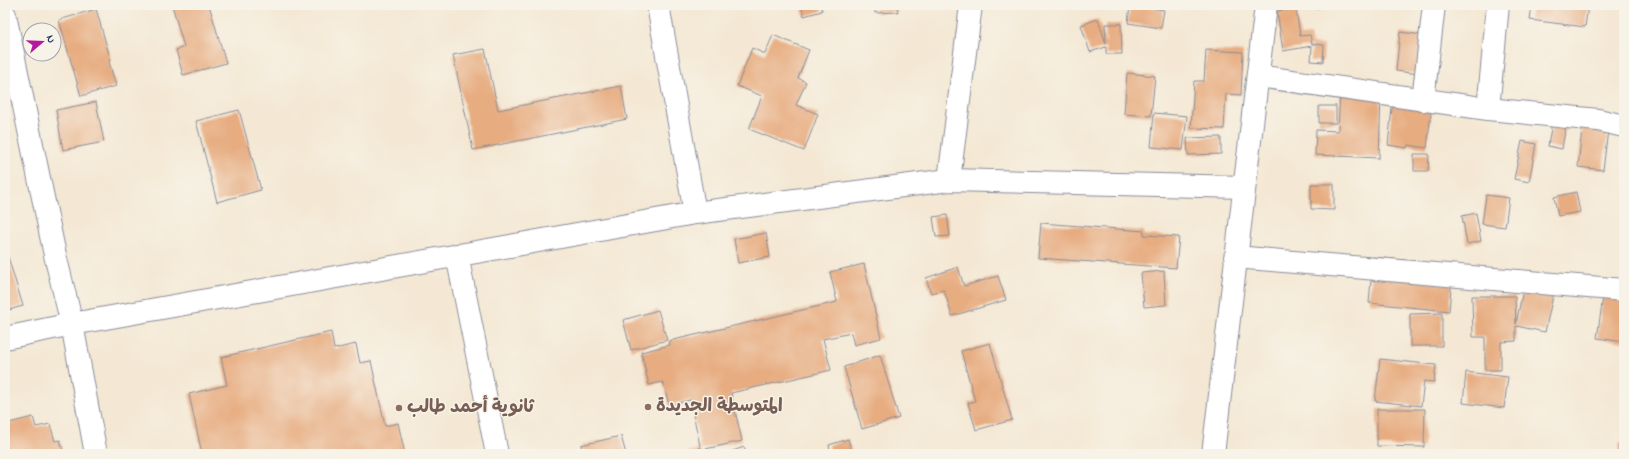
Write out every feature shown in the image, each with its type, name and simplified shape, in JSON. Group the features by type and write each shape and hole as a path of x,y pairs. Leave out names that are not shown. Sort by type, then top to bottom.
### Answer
{"street":[{"path":"658,5 695,212"},
{"path":"949,180 971,5"},
{"path":"1213,454 1235,257 1266,5"},
{"path":"1423,100 1434,5"},
{"path":"1488,109 1498,5"},
{"path":"5,15 13,95 72,324 96,454"},
{"path":"1258,76 1488,109 1598,120 1624,126"},
{"path":"5,338 72,324 695,212 949,180 1244,187"},
{"path":"458,255 497,454"},
{"path":"1235,257 1624,290"}],"building":[{"path":"172,5 209,5 226,63 183,75 176,50 184,47"},
{"path":"801,5 821,5 822,11 804,16"},
{"path":"875,5 897,5 898,12 875,13"},
{"path":"1130,5 1164,10 1161,28 1128,23"},
{"path":"1304,5 1319,5 1319,8 1304,9"},
{"path":"1532,5 1588,5 1585,27 1530,20"},
{"path":"1296,8 1300,36 1310,35 1312,44 1324,45 1323,62 1311,61 1312,46 1283,51 1277,11"},
{"path":"96,9 111,61 109,62 116,86 81,96 62,30 62,22 60,22 59,20"},
{"path":"1098,19 1106,44 1105,24 1121,24 1122,54 1106,54 1106,47 1090,52 1081,25"},
{"path":"1400,32 1423,35 1419,74 1396,71"},
{"path":"773,35 809,50 798,78 806,82 796,105 818,114 804,151 749,129 762,96 737,86 752,48 765,54"},
{"path":"485,49 498,110 621,86 627,119 473,150 453,55"},
{"path":"1206,50 1243,52 1241,95 1226,94 1224,129 1191,128 1194,81 1204,81"},
{"path":"1127,73 1155,76 1151,116 1124,114"},
{"path":"1340,91 1381,93 1379,158 1315,155 1316,130 1338,131"},
{"path":"1393,99 1432,104 1427,148 1408,145 1407,148 1388,145"},
{"path":"96,102 104,142 63,150 56,110"},
{"path":"1319,106 1336,106 1336,123 1319,123"},
{"path":"239,110 261,190 217,202 196,121"},
{"path":"1154,113 1187,116 1183,150 1151,147"},
{"path":"1553,116 1567,118 1562,149 1548,146"},
{"path":"1583,119 1609,122 1603,170 1578,167"},
{"path":"1221,137 1221,154 1188,155 1187,138"},
{"path":"1522,141 1536,144 1529,182 1514,179"},
{"path":"1414,154 1429,154 1428,171 1414,171"},
{"path":"1311,184 1334,184 1334,210 1311,209"},
{"path":"1576,192 1580,212 1558,216 1554,197"},
{"path":"1486,195 1509,198 1505,227 1482,224"},
{"path":"1476,213 1481,241 1467,244 1462,216"},
{"path":"947,215 950,236 936,237 933,217"},
{"path":"1041,223 1144,231 1144,235 1179,237 1176,268 1038,258"},
{"path":"766,233 770,257 738,263 734,239"},
{"path":"5,247 23,306 5,311"},
{"path":"1373,257 1453,265 1449,311 1369,303"},
{"path":"864,264 881,338 854,345 851,333 823,339 831,370 731,393 742,441 701,450 690,400 669,405 663,382 649,385 641,352 670,345 669,341 837,302 830,272"},
{"path":"958,267 964,286 998,276 1006,300 952,316 944,290 931,293 926,278"},
{"path":"1164,271 1166,305 1144,307 1141,273"},
{"path":"1526,275 1556,282 1545,332 1516,326 1516,341 1501,342 1501,370 1485,370 1485,337 1473,337 1472,296 1515,296 1516,324"},
{"path":"1605,283 1624,286 1624,342 1597,338"},
{"path":"658,310 667,340 631,350 623,320"},
{"path":"1442,313 1442,346 1410,346 1410,314"},
{"path":"331,332 334,349 356,344 360,363 371,361 385,426 398,423 405,454 202,454 189,394 227,385 221,357"},
{"path":"990,343 1012,420 976,430 968,403 975,401 961,351"},
{"path":"880,355 899,418 862,429 844,367"},
{"path":"1380,359 1436,365 1434,382 1424,381 1421,406 1375,401"},
{"path":"1466,372 1508,377 1504,408 1463,403"},
{"path":"1377,409 1425,409 1424,447 1377,446"},
{"path":"33,417 36,427 50,424 55,441 60,440 64,454 9,454 5,439 5,424"},
{"path":"621,436 626,454 583,454 581,445"},
{"path":"848,439 852,453 831,454 829,445"},
{"path":"1619,443 1624,443 1624,454 1618,454"},
{"path":"744,447 746,454 724,454"},
{"path":"700,448 702,454 682,454"}],"place":[{"name":"المتوسطة الجديدة","path":"648,407"},
{"name":"ثانوية أحمد طالب","path":"399,408"}]}
